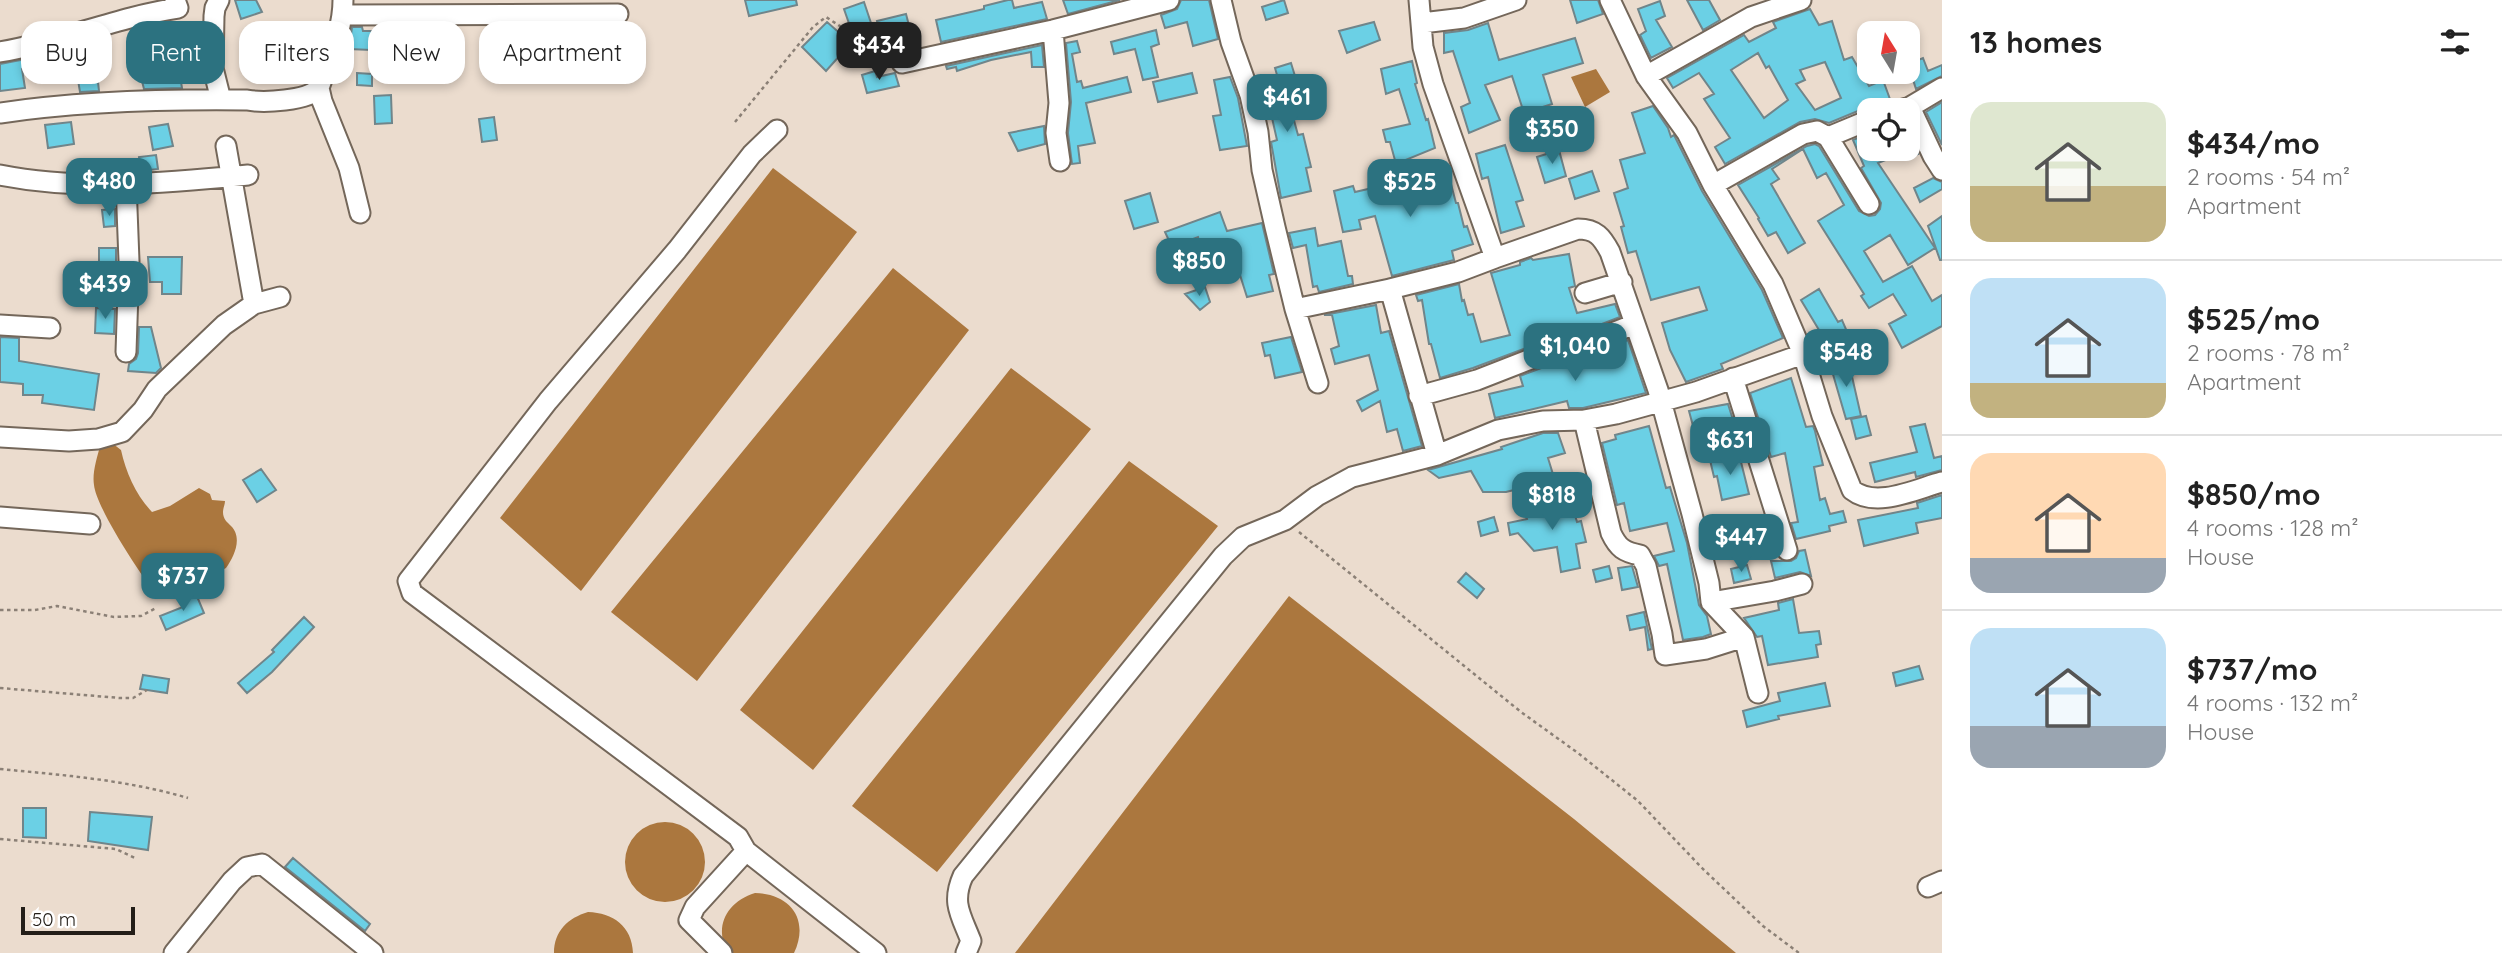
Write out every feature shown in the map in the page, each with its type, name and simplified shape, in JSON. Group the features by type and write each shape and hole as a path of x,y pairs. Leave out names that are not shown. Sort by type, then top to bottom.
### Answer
{"street":[{"path":"0,51 25,48 153,12 178,8 176,0"},
{"path":"219,0 215,8 213,68 221,100"},
{"path":"902,64 1053,30 1169,0"},
{"path":"1221,0 1231,42 1250,95 1262,170 1295,309 1318,383"},
{"path":"1419,0 1423,47 1433,84 1495,258"},
{"path":"1422,23 1464,18 1516,0"},
{"path":"1610,0 1646,76 1687,133 1713,185 1773,284 1803,354 1822,416 1852,490 1869,499 1885,498 1942,482"},
{"path":"1646,76 1751,18 1801,0"},
{"path":"0,113 148,99 257,102 289,99 316,92 337,42 344,8 618,14"},
{"path":"1053,30 1059,103 1056,144 1060,160"},
{"path":"319,88 349,168 360,213"},
{"path":"1920,100 1942,89"},
{"path":"1828,137 1857,125"},
{"path":"777,130 752,154 677,250 548,401 408,581 412,593 738,837 746,851 876,953"},
{"path":"1713,185 1804,134 1817,131 1828,137 1869,204"},
{"path":"1920,134 1942,170"},
{"path":"226,146 240,176 254,304"},
{"path":"0,175 79,185 240,176"},
{"path":"126,352 129,261 127,183"},
{"path":"1295,309 1458,272 1578,229 1590,229 1602,236 1622,282 1660,401 1692,514 1711,602 1744,637 1758,692"},
{"path":"1586,293 1622,282"},
{"path":"1390,289 1437,455"},
{"path":"0,437 69,441 98,439 122,432 158,389 224,325 254,304 280,297"},
{"path":"1419,396 1477,380 1541,355 1569,350 1635,324"},
{"path":"0,325 50,328"},
{"path":"967,953 971,941 957,904 956,891 963,876 1223,556 1243,537 1285,520 1317,496 1352,477 1437,455 1498,430 1543,421 1584,420 1696,392 1803,354"},
{"path":"1733,378 1787,550"},
{"path":"1584,420 1611,533 1617,547 1640,555 1646,566 1665,655 1706,649 1744,637"},
{"path":"0,517 90,524"},
{"path":"1711,602 1802,584"},
{"path":"722,953 689,920 695,907 746,851"},
{"path":"174,953 232,881 247,867 262,864 373,953"}],"path":[{"path":"735,122 813,27 826,17 902,64"},
{"path":"1285,520 1521,712 1578,753 1637,801 1763,926 1799,953"},
{"path":"0,610 35,610 57,606 114,617 141,616 156,608"},
{"path":"0,688 120,698 133,698 147,690"},
{"path":"0,769 101,780 188,797"},
{"path":"0,839 116,849 137,859"}],"shaded area":[{"path":"1596,69 1610,92 1585,107 1571,77"},
{"path":"773,168 857,232 581,591 500,518"},
{"path":"893,268 969,330 697,681 611,612"},
{"path":"1011,368 1091,429 813,770 740,710"},
{"path":"112,443 121,450 132,483 152,512 170,506 199,488 210,494 212,500 225,501 224,517 235,531 237,542 226,568 173,595 157,595 120,541 102,509 94,485 100,446"},
{"path":"1129,461 1218,526 937,872 852,806"},
{"path":"1289,596 1574,819 1736,953 1015,953"},
{"path":"665,822 680,825 693,834 702,847 705,862 702,877 693,890 680,899 665,902 650,899 637,890 628,877 625,862 628,847 637,834 650,825"},
{"path":"755,893 778,898 794,911 800,929 794,953 727,953 722,933 726,916 737,902"},
{"path":"588,912 605,915 620,923 629,935 633,953 554,953 559,932 568,922"}],"building":[{"path":"235,0 256,0 262,12 241,19"},
{"path":"745,0 796,0 797,5 749,16"},
{"path":"1012,0 1014,8 1042,2 1047,19 941,42 936,20 984,9 984,6"},
{"path":"1063,0 1120,0 1068,14"},
{"path":"1181,0 1209,0 1218,39 1193,46 1187,22 1165,28 1161,15 1177,9"},
{"path":"1284,0 1288,13 1266,20 1262,7"},
{"path":"1570,0 1598,0 1603,14 1577,23"},
{"path":"1687,0 1709,0 1720,20 1703,30"},
{"path":"1660,1 1665,16 1656,20 1672,47 1651,58 1640,35 1646,31 1638,9"},
{"path":"864,2 872,26 852,32 844,9"},
{"path":"1810,9 1819,25 1832,21 1844,60 1852,57 1857,66 1857,84 1884,84 1890,98 1857,98 1857,111 1829,123 1815,119 1800,122 1725,164 1715,147 1730,138 1704,99 1714,94 1699,73 1673,88 1667,78 1744,35 1749,42 1776,28 1773,22","holes":["1758,53 1766,68 1769,66 1788,100 1764,118 1731,70","1825,62 1841,98 1815,110 1796,84 1805,80 1800,70"]},
{"path":"906,14 913,41 884,48 877,21"},
{"path":"827,22 851,43 826,71 802,47"},
{"path":"1374,22 1380,40 1347,53 1339,31"},
{"path":"1488,23 1499,60 1575,38 1583,63 1543,75 1552,104 1524,113 1512,76 1485,85 1500,120 1469,133 1461,107 1470,103 1453,51 1444,53 1444,33 1468,30"},
{"path":"354,27 362,27 363,31 368,31 368,50 354,49"},
{"path":"1156,30 1159,44 1151,47 1158,77 1143,80 1135,49 1114,54 1111,42"},
{"path":"1077,41 1080,52 1072,54 1077,82 1081,81 1083,88 1127,77 1131,92 1086,103 1095,143 1078,146 1080,163 1072,164 1068,133 1071,102 1066,43"},
{"path":"1042,45 1044,67 1032,67 1031,52 991,60 957,71 956,67 947,69 946,66"},
{"path":"1923,58 1928,71 1942,65 1942,76 1916,89 1914,84 1920,84 1920,59"},
{"path":"21,60 21,84 24,84 25,88 0,91 0,64"},
{"path":"1412,61 1417,83 1415,84 1435,148 1396,164 1390,142 1386,142 1383,130 1410,124 1399,89 1386,94 1381,69"},
{"path":"1291,63 1302,99 1289,102 1298,135 1303,134 1311,167 1306,168 1311,191 1281,198 1271,142 1277,140 1270,109 1266,110 1260,88 1279,82 1275,68"},
{"path":"875,71 877,77 895,73 899,86 867,93 862,75"},
{"path":"357,73 368,74 368,84 372,86 357,85"},
{"path":"1192,73 1197,93 1158,102 1153,82"},
{"path":"1230,77 1238,98 1247,146 1220,150 1213,116 1221,115 1214,80"},
{"path":"79,84 98,84 99,91 80,92"},
{"path":"143,84 181,84 182,88 144,89"},
{"path":"391,95 392,123 375,124 374,96"},
{"path":"1942,102 1942,145 1926,112"},
{"path":"1653,106 1671,137 1674,135 1702,191 1762,290 1783,338 1721,364 1723,369 1686,382 1670,350 1662,323 1707,310 1699,287 1651,300 1636,251 1628,253 1621,227 1624,226 1614,193 1628,188 1620,160 1645,153 1632,113"},
{"path":"494,117 497,140 482,142 479,119"},
{"path":"71,122 74,144 48,148 45,125"},
{"path":"168,124 173,146 153,150 149,127"},
{"path":"1044,126 1045,144 1018,151 1009,133"},
{"path":"1815,144 1819,146 1859,211 1869,216 1875,215 1881,203 1861,168 1864,166 1862,161 1883,161 1878,163 1935,248 1908,265 1890,235 1864,251 1883,282 1912,266 1932,301 1942,295 1942,326 1902,348 1889,324 1906,315 1893,294 1869,308 1861,296 1864,294 1818,221 1844,205 1826,173 1817,178 1803,149 1772,169 1779,179 1771,184 1805,243 1788,253 1776,232 1768,236 1738,185 1807,146"},
{"path":"1505,145 1523,200 1516,202 1524,226 1501,233 1488,177 1482,179 1476,154"},
{"path":"1559,150 1566,176 1545,183 1537,157"},
{"path":"156,155 158,169 141,171 139,157"},
{"path":"1444,165 1464,227 1467,226 1473,244 1452,251 1454,260 1392,276 1375,216 1359,220 1361,229 1343,232 1334,191 1353,186 1355,192 1398,182"},
{"path":"1592,171 1599,191 1575,199 1569,179"},
{"path":"1933,178 1942,182 1942,189 1920,202 1914,188"},
{"path":"1150,193 1158,222 1134,229 1125,201"},
{"path":"115,209 115,226 104,227 102,210"},
{"path":"1220,212 1227,231 1262,223 1274,274 1269,275 1273,291 1247,297 1240,275 1208,282 1198,237 1172,247 1165,232"},
{"path":"1942,216 1942,260 1940,260 1928,226"},
{"path":"1315,228 1318,246 1341,241 1348,276 1352,276 1353,284 1319,292 1317,286 1313,287 1306,245 1293,248 1289,233"},
{"path":"99,248 116,248 116,284 96,285 95,270 99,270"},
{"path":"1569,254 1575,286 1569,288 1577,313 1615,304 1620,317 1566,338 1537,344 1440,378 1429,344 1422,300 1418,301 1416,295 1459,284 1462,301 1464,300 1468,315 1473,314 1481,342 1510,335 1491,273 1520,265 1520,262 1531,258 1533,260"},
{"path":"148,257 182,257 181,294 162,294 162,282 150,282"},
{"path":"1205,287 1210,302 1200,310 1185,294"},
{"path":"1819,289 1838,322 1842,320 1848,334 1814,347 1808,334 1819,330 1801,300"},
{"path":"1376,305 1381,333 1389,331 1422,446 1403,451 1397,429 1387,432 1380,401 1362,411 1357,401 1378,390 1369,355 1335,364 1331,349 1339,346 1332,315 1324,315"},
{"path":"96,308 115,309 114,334 95,333"},
{"path":"139,327 151,327 161,368 156,373 128,371 129,364 136,359 138,353"},
{"path":"0,337 19,338 19,361 99,374 94,410 42,403 43,395 23,395 23,384 0,382"},
{"path":"1291,337 1302,372 1275,378 1270,355 1265,356 1262,343"},
{"path":"1628,340 1646,393 1583,408 1569,408 1567,401 1495,418 1489,394 1523,386 1520,376 1544,367 1573,361"},
{"path":"1848,359 1861,416 1846,419 1830,364"},
{"path":"1791,378 1806,427 1813,426 1815,431 1823,465 1814,467 1820,500 1825,498 1830,514 1843,511 1846,522 1829,526 1830,531 1796,539 1791,523 1798,522 1785,453 1771,457 1750,393"},
{"path":"1728,404 1734,423 1711,429 1716,448 1700,452 1689,411"},
{"path":"1866,416 1871,435 1856,439 1851,419"},
{"path":"1925,424 1934,458 1942,456 1942,470 1916,477 1915,472 1875,482 1870,463 1917,452 1910,427"},
{"path":"1649,426 1666,488 1670,487 1687,543 1699,605 1707,616 1711,634 1703,637 1683,640 1667,564 1659,566 1654,556 1674,551 1667,523 1630,531 1624,503 1617,505 1602,443 1616,439 1615,435"},
{"path":"1543,433 1558,433 1565,453 1548,458 1559,494 1519,493 1518,489 1483,492 1471,471 1439,478 1428,470 1502,449 1501,447"},
{"path":"1739,454 1749,494 1722,500 1717,476 1714,477 1710,460"},
{"path":"261,469 276,490 257,502 243,480"},
{"path":"1942,495 1942,518 1916,523 1918,533 1864,546 1858,520 1918,508 1917,503"},
{"path":"1561,499 1563,508 1572,505 1577,522 1581,521 1586,542 1576,544 1580,568 1561,572 1557,547 1534,551 1518,533 1510,535 1508,523 1527,519 1524,509"},
{"path":"1494,517 1498,531 1481,536 1478,522"},
{"path":"1805,550 1811,576 1800,572 1775,578 1771,561 1791,561 1799,551"},
{"path":"1747,565 1751,579 1734,583 1731,569"},
{"path":"1609,566 1612,578 1596,582 1593,570"},
{"path":"1632,566 1638,587 1622,590 1618,568"},
{"path":"1466,573 1484,589 1477,598 1458,582"},
{"path":"196,594 204,613 166,630 160,616 183,607 180,602"},
{"path":"1793,599 1799,633 1819,631 1821,644 1816,645 1818,657 1768,665 1762,636 1757,637 1744,618 1779,610 1778,603"},
{"path":"1644,612 1652,649 1648,650 1645,627 1630,630 1627,616"},
{"path":"304,617 314,627 272,672 247,693 238,683 274,652 272,650"},
{"path":"1919,666 1923,679 1896,686 1893,673"},
{"path":"143,675 169,679 167,693 140,689"},
{"path":"1825,683 1830,706 1778,716 1779,719 1747,727 1743,711 1780,701 1778,693"},
{"path":"23,808 46,808 46,838 23,837"},
{"path":"90,812 152,817 148,850 88,841"},
{"path":"293,858 370,924 365,931 285,867"}]}
